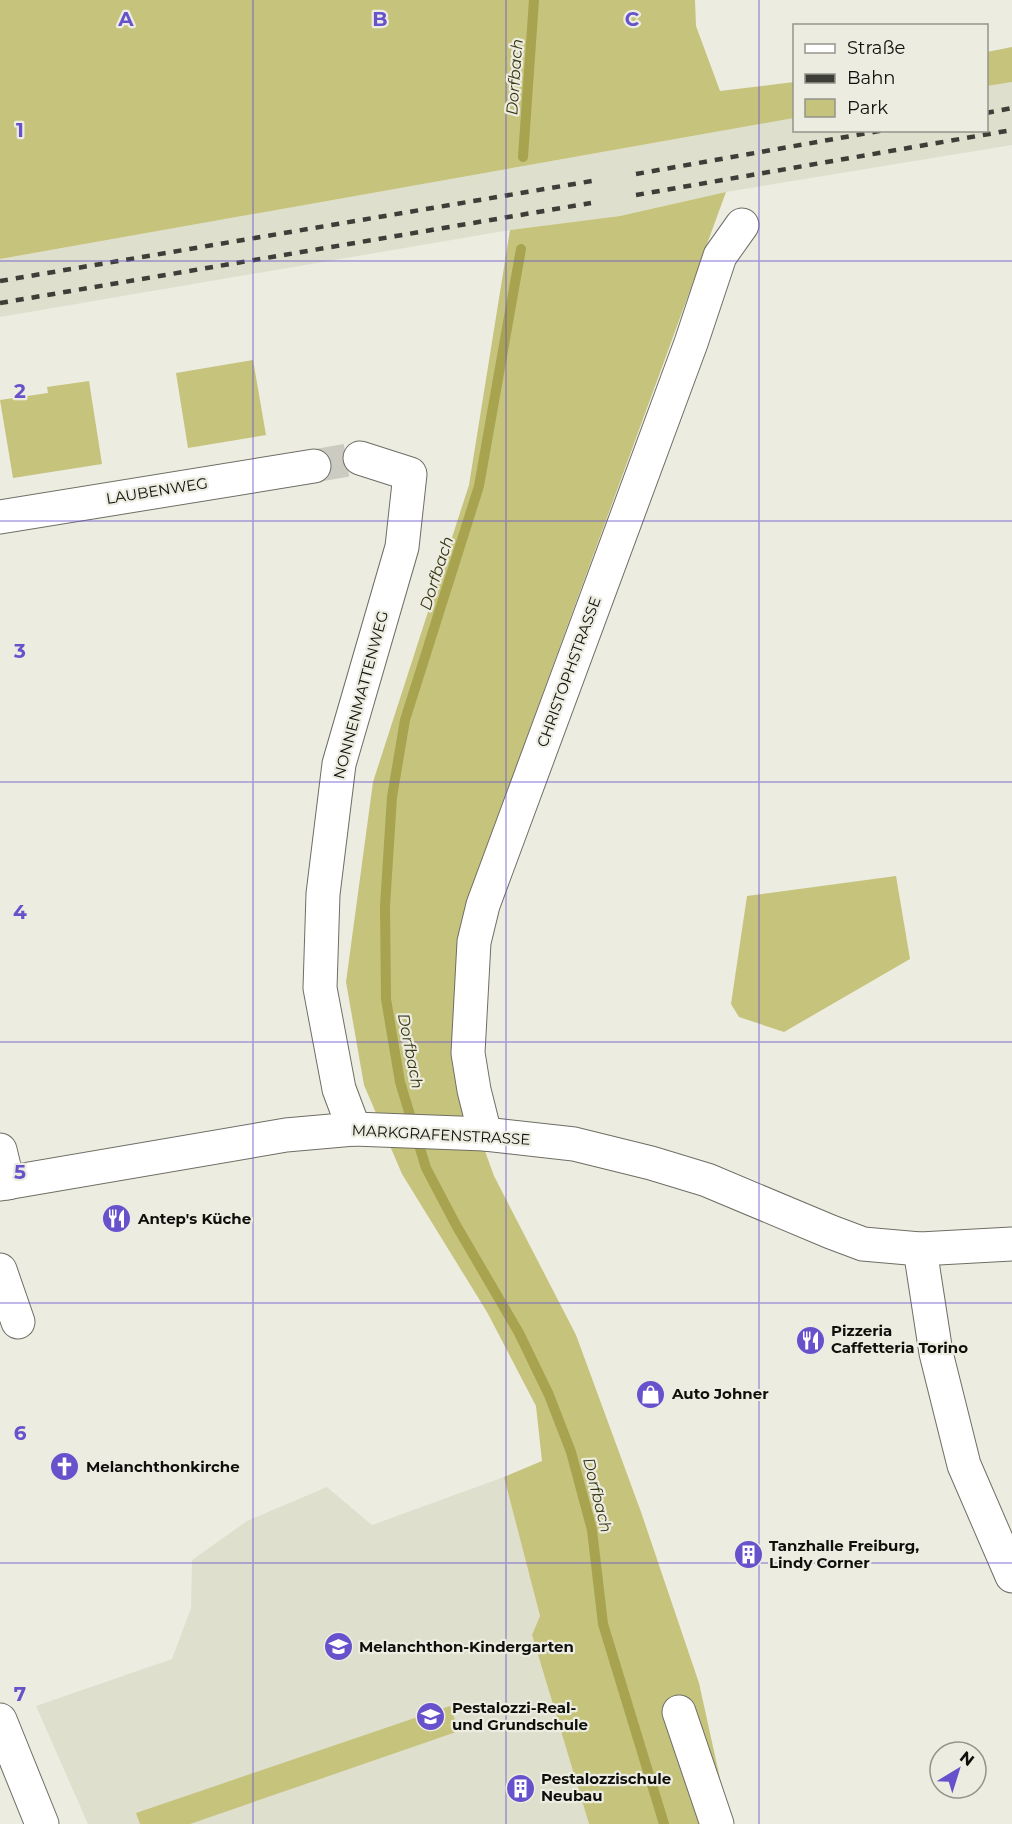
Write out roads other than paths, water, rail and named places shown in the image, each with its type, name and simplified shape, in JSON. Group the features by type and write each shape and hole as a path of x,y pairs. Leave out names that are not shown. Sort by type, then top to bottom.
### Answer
{"street":[{"name":"CHRISTOPHSTRASSE","path":"484,1134 468,1053 474,942 483,905 720,256 742,225"},
{"name":"NONNENMATTENWEG","path":"354,1129 339,1089 320,988 323,894 339,764 402,547 410,474 360,458"},
{"name":"LAUBENWEG","path":"0,517 314,466"},
{"name":"MARKGRAFENSTRASSE","path":"4,1183 286,1135 354,1129 484,1134 574,1144 651,1163 706,1180 863,1244 920,1249 1012,1244"},
{"path":"0,1149 4,1183"},
{"path":"920,1249 936,1353 964,1465 1012,1576"},
{"path":"0,1270 18,1322"},
{"path":"679,1712 717,1824"},
{"path":"0,1720 41,1823"}],"waterway":[{"name":"Dorfbach","path":"523,157 534,0"},
{"name":"Dorfbach","path":"521,249 479,486 405,720 392,797 385,906 386,999 400,1082 426,1168 456,1225 519,1333 549,1395 571,1452 592,1530 603,1624 664,1824"}],"tunnel":[{"path":"314,466 360,458"}],"railway":[{"path":"988,113 1012,108"},
{"path":"636,195 1012,130"},
{"path":"636,174 874,132"},
{"path":"0,281 592,181"},
{"path":"0,303 591,203"}],"place":[{"name":"Antep's Küche","path":"117,1219"},
{"name":"Pizzeria Caffetteria Torino","path":"810,1340"},
{"name":"Auto Johner","path":"651,1394"},
{"name":"Melanchthonkirche","path":"65,1467"},
{"name":"Tanzhalle Freiburg, Lindy Corner","path":"748,1555"},
{"name":"Melanchthon-Kindergarten","path":"338,1647"},
{"name":"Pestalozzi-Real- und Grundschule","path":"431,1717"},
{"name":"Pestalozzischule Neubau","path":"520,1788"}]}
